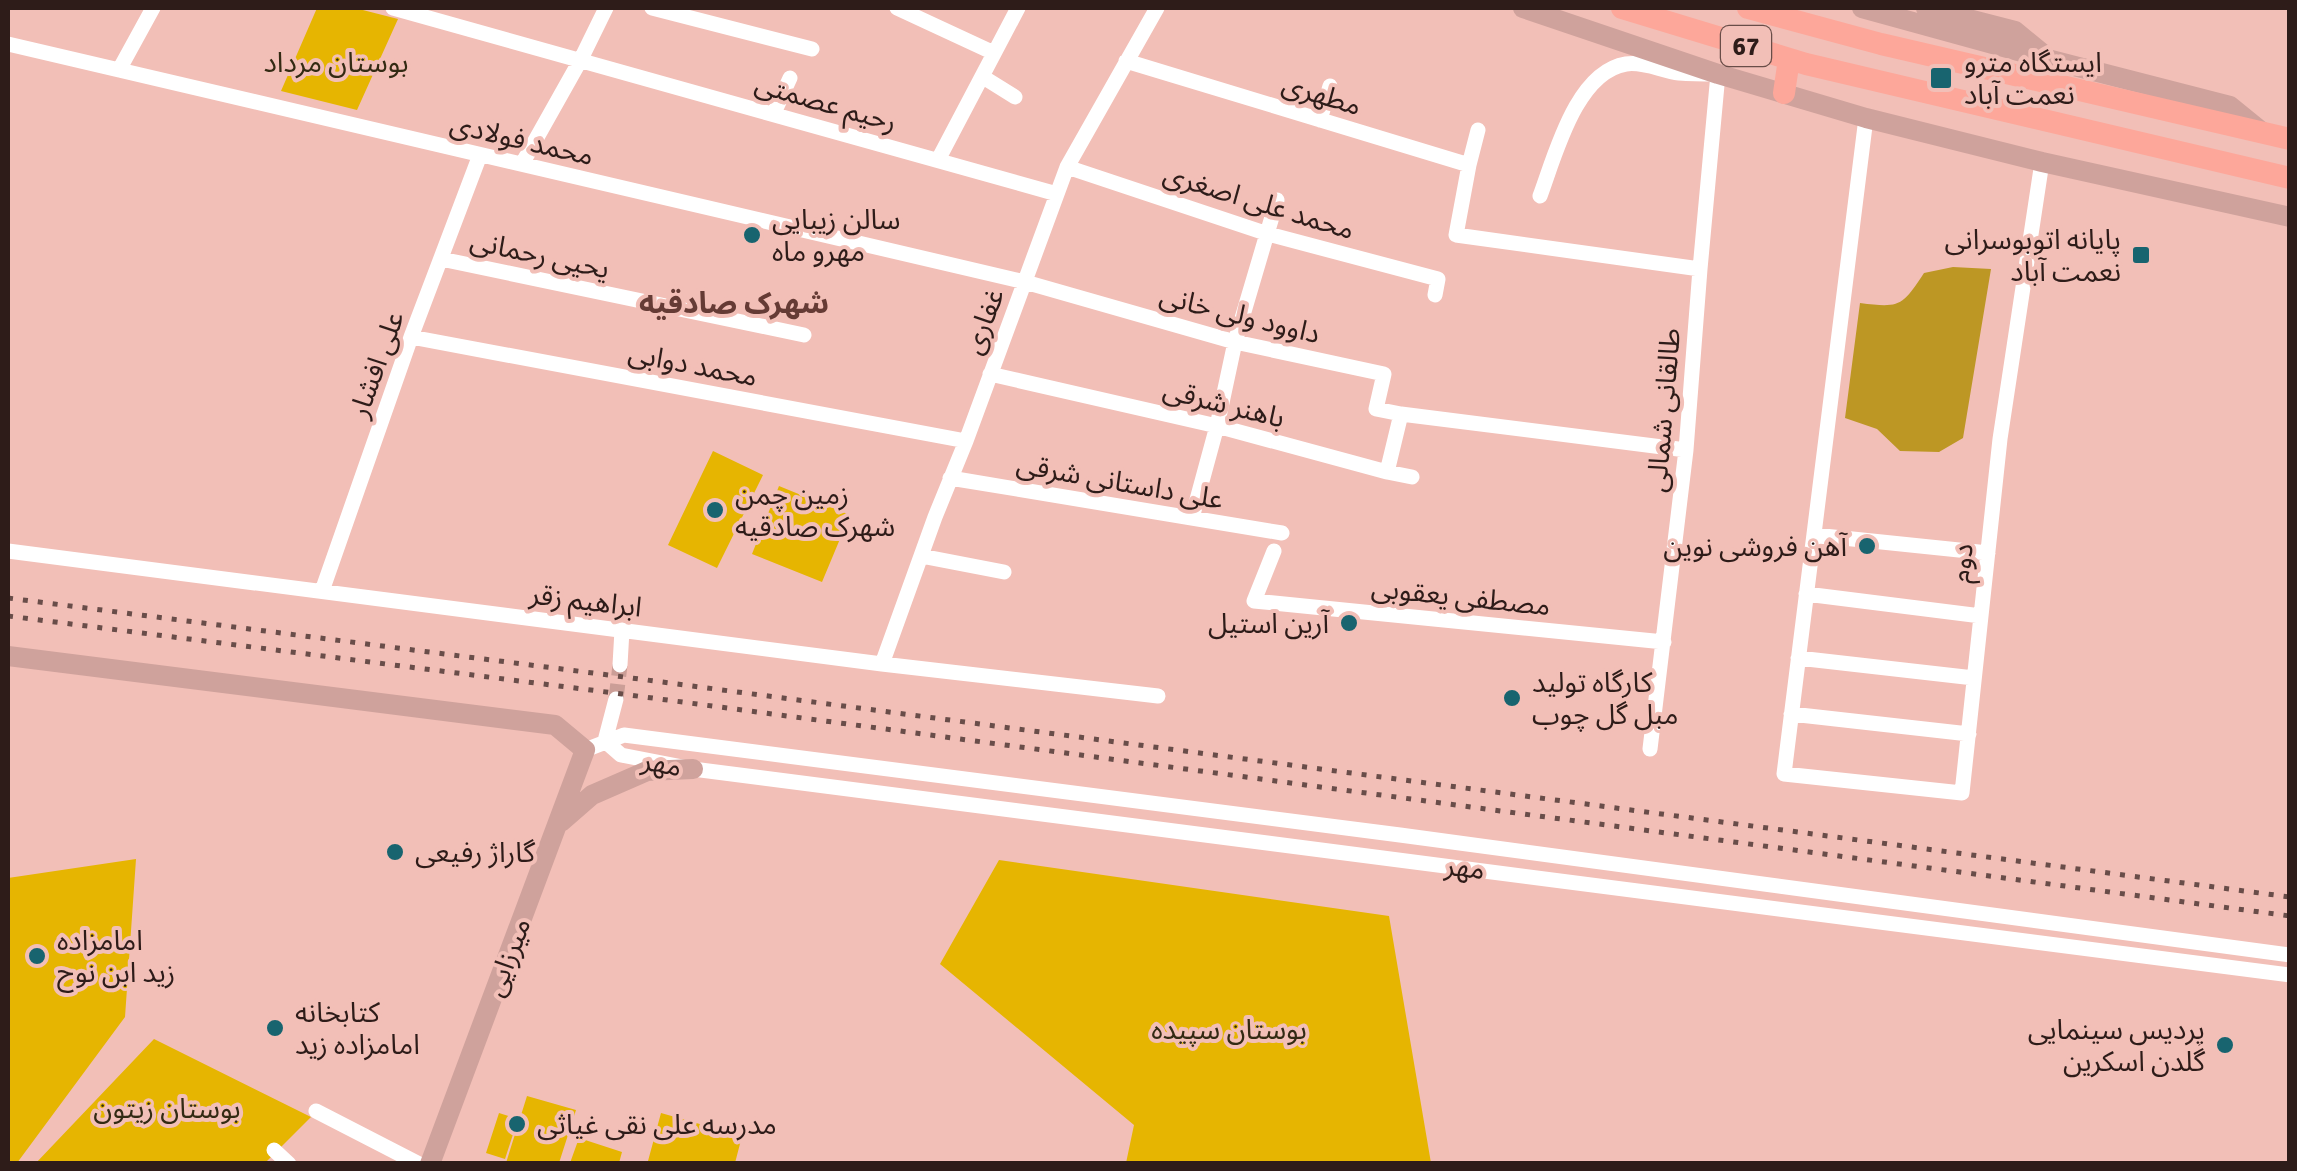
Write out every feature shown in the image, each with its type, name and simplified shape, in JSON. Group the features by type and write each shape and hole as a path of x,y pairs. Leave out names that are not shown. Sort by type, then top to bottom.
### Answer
{"highway":[{"name":"67","path":"1622,8 1789,59 2290,178"},
{"name":"67","path":"1748,8 1881,44 2290,138"},
{"path":"1784,94 1789,59"}],"main road":[{"path":"1523,8 1718,74 1866,118 2290,217"},
{"path":"1862,8 2230,106 2264,133"},
{"path":"1926,8 2016,31 2051,60"},
{"path":"8,656 555,725 585,750"},
{"name":"میرزایی","path":"430,1164 585,750"},
{"path":"556,827 592,796 627,779 647,771 693,769"}],"street":[{"path":"120,70 153,8"},
{"name":"رحیم عصمتی","path":"393,8 1057,194"},
{"path":"522,164 606,8"},
{"path":"652,8 812,49"},
{"path":"898,8 994,53"},
{"path":"938,160 1018,8"},
{"name":"غفاری","path":"882,664 1067,167 1157,8"},
{"name":"محمد فولادی","path":"8,44 1025,282"},
{"name":"مطهری","path":"1126,61 1469,165"},
{"path":"1540,196 1570,117 1586,90 1604,72 1626,64 1678,73 1718,74"},
{"name":"طالقانی شمالی","path":"1650,749 1686,450 1718,74"},
{"path":"983,77 1015,97"},
{"path":"774,113 790,78"},
{"path":"1320,120 1330,86"},
{"path":"1866,118 1791,714 1968,734"},
{"path":"1478,130 1456,235 1700,269"},
{"name":"علی افشار","path":"322,591 480,155"},
{"name":"دوم","path":"1791,714 1784,774 1962,793 2000,439 2042,162"},
{"name":"محمد علی اصغری","path":"1067,167 1437,287"},
{"path":"1192,518 1235,342 1278,200"},
{"name":"یحیی رحمانی","path":"441,259 804,335"},
{"name":"داوود ولی خانی","path":"1025,282 1235,342 1384,374 1376,408 1401,414"},
{"name":"محمد دوابی","path":"411,337 966,441"},
{"name":"باهنر شرقی","path":"990,374 1217,426 1412,477"},
{"path":"1387,472 1401,414 1686,450"},
{"name":"علی داستانی شرقی","path":"950,478 1282,534"},
{"path":"1814,535 1988,553"},
{"name":"ابراهیم زقر","path":"8,551 1158,696"},
{"name":"مصطفی یعقوبی","path":"1274,552 1254,600 1664,642"},
{"path":"921,556 1004,572"},
{"path":"1806,594 1981,616"},
{"path":"620,665 622,630"},
{"path":"1798,658 1974,678"},
{"path":"585,750 606,741 616,699"},
{"name":"مهر","path":"2281,974 693,769 621,755 606,741 624,735 1400,834 2282,954"},
{"path":"1811,912 1812,890"},
{"path":"2281,974 2282,954"},
{"path":"316,1111 418,1164"},
{"path":"274,1150 289,1164"}],"green space":[{"name":"بوستان مرداد","path":"317,8 355,8 398,19 357,110 281,91"},
{"name":"زمین چمن شهرک صادقیه","path":"713,451 763,475 717,568 668,545"},
{"path":"779,486 850,515 822,582 752,554"},
{"path":"136,859 125,1017 17,1163 8,1163 8,878"},
{"name":"بوستان سپیده","path":"999,860 1389,916 1431,1163 1126,1163 1134,1125 940,964"},
{"name":"بوستان زیتون","path":"154,1039 311,1117 265,1163 35,1164"},
{"path":"527,1096 576,1110 559,1163 506,1163"},
{"path":"499,1113 518,1119 505,1159 486,1153"},
{"path":"661,1113 742,1136 735,1163 648,1161"},
{"path":"579,1138 622,1152 619,1163 570,1163"}],"shaded area":[{"path":"1953,267 1991,269 1963,438 1939,452 1900,451 1877,429 1845,418 1860,303 1898,303 1924,273"}],"tunnel":[{"path":"616,699 620,665"}],"railway":[{"path":"8,598 2290,897"},
{"path":"8,616 2290,916"}],"place":[{"name":"ایستگاه مترو نعمت آباد","path":"1941,78"},
{"name":"سالن زیبایی مهرو ماه","path":"752,235"},
{"name":"پایانه اتوبوسرانی نعمت آباد","path":"2141,255"},
{"name":"زمین چمن شهرک صادقیه","path":"715,510"},
{"name":"آهن فروشی نوین","path":"1867,546"},
{"name":"آرین استیل","path":"1349,623"},
{"name":"کارگاه تولید مبل گل چوب","path":"1512,698"},
{"name":"گاراژ رفیعی","path":"395,852"},
{"name":"امامزاده زید ابن نوح","path":"37,956"},
{"name":"کتابخانه امامزاده زید","path":"275,1028"},
{"name":"پردیس سینمایی گلدن اسکرین","path":"2225,1045"},
{"name":"مدرسه علی نقی غیاثی","path":"517,1124"}],"district":[{"name":"شهرک صادقیه","path":"734,303"}]}
